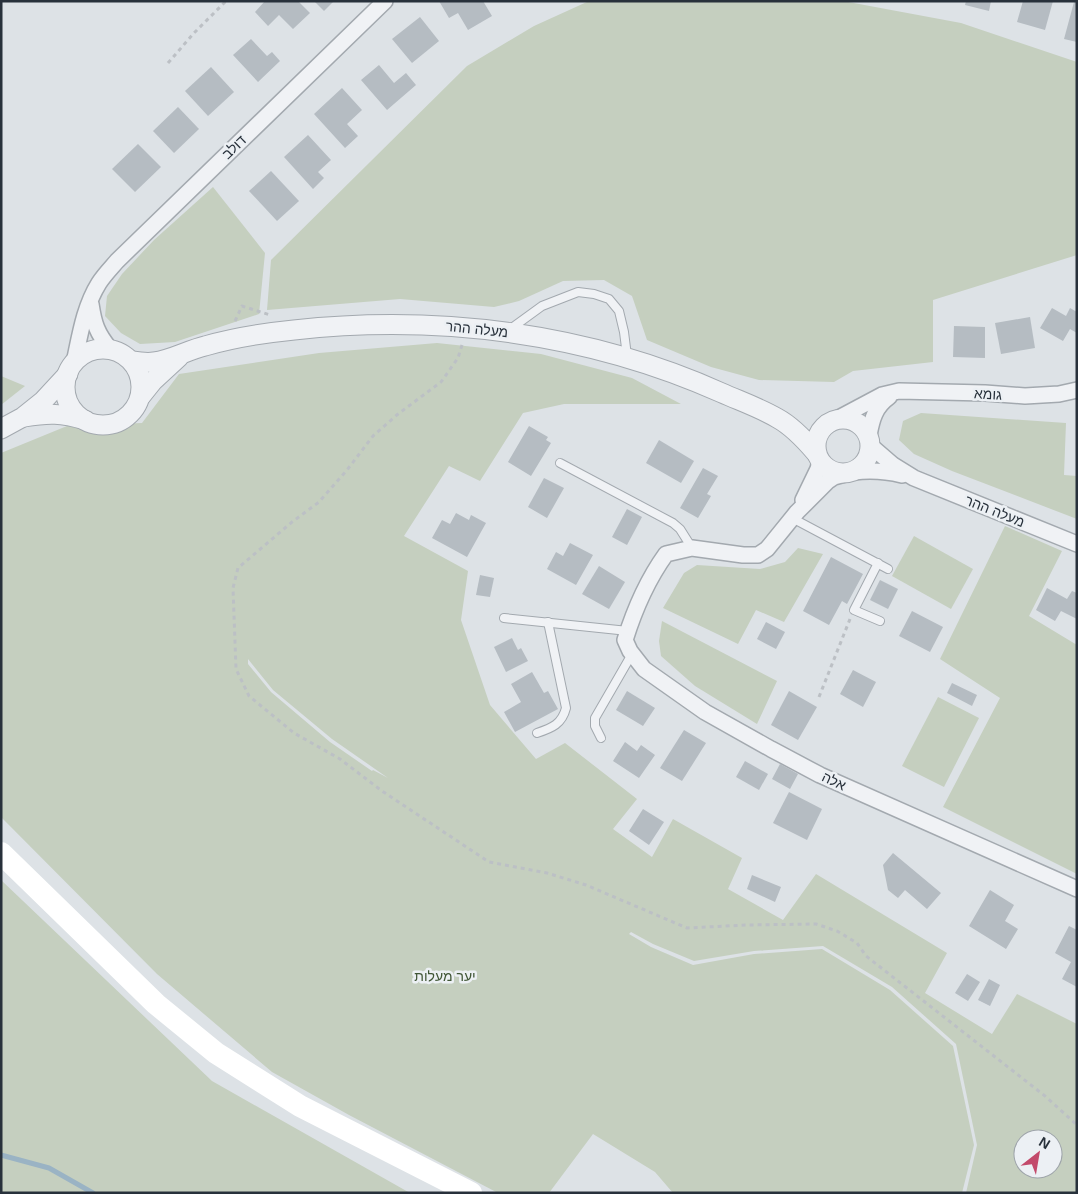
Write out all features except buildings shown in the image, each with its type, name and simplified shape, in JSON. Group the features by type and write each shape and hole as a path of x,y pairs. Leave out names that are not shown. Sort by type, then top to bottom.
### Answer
{"main road":[{"path":"1,853 156,1004 216,1052 300,1106 471,1193"}],"street":[{"name":"דולב","path":"71,368 84,313 100,282 117,261 385,1"},
{"path":"90,300 94,323 100,336 110,349"},
{"name":"מעלה ההר","path":"132,361 155,362 205,346 246,337 293,330 400,324 467,327 507,332 611,353 699,382 777,418 794,430 818,457"},
{"path":"1,429 23,417 43,402 81,356 96,349 110,349 121,353 132,361 139,372 142,388 141,396"},
{"path":"23,417 65,414 97,425 110,424 126,418 135,409 141,396 153,381 184,353"},
{"path":"71,368 65,386 67,398 75,413 86,421"},
{"name":"גומא","path":"831,422 882,395 899,391 1025,396 1059,394 1077,390"},
{"path":"632,654 625,640 628,631 658,565 666,554 692,548 743,556 758,555 767,549 795,515 828,481 834,477 850,473 865,464 870,455 872,418 879,404 899,391"},
{"name":"מעלה ההר","path":"760,410 810,424 831,422"},
{"path":"795,515 818,469 816,443 820,431 831,422 846,419 863,427 870,440"},
{"name":"מעלה ההר","path":"870,440 893,465 914,478"},
{"path":"818,457 827,468 835,473 850,473"},
{"name":"מעלה ההר","path":"850,473 871,470 914,478 1077,544"},
{"name":"אלה","path":"632,654 644,669 705,712 820,775 1077,889"}],"lane":[{"path":"507,332 542,306 578,292 594,294 609,299 619,311 627,358"},
{"path":"560,463 673,523 680,529 692,548"},
{"path":"795,515 888,569"},
{"path":"878,563 854,610 880,622"},
{"path":"504,618 628,631"},
{"path":"537,733 552,728 564,718 566,708 548,622"},
{"path":"601,738 595,726 595,718 599,708 632,654"}],"path":[{"path":"168,63 194,33 226,1"},
{"path":"467,327 458,358 441,382 398,414 373,436 319,502 292,522 238,568 233,588 236,669 249,696 294,733 340,759 382,791 489,862 547,873 586,885 687,928 816,924 837,931 857,943 866,956 1045,1096 1077,1125"},
{"path":"819,697 854,610"}],"green space":[{"path":"589,1 843,1 961,23 1077,62 1077,255 933,300 933,362 853,371 834,382 759,380 711,367 647,340 632,296 604,280 563,281 519,301 494,307 400,299 267,310 271,260 467,66 534,26"},
{"path":"213,187 265,253 259,314 175,342 140,344 121,333 105,316 107,296 122,274 154,240"},
{"name":"יער מעלות","path":"437,343 541,354 632,378 681,404 564,404 523,413 480,481 449,466 404,536 468,571 461,620 490,705 536,759 565,743 637,799 613,829 652,857 673,819 742,858 728,889 783,920 816,874 947,953 925,993 992,1034 1017,994 1077,1024 1077,1193 966,1193 977,1145 956,1044 892,987 823,946 754,951 694,961 653,944 631,932 629,934 651,947 693,965 754,954 822,949 890,990 953,1046 974,1145 962,1193 673,1193 655,1172 593,1134 549,1193 498,1193 349,1115 272,1072 157,974 1,817 1,453 67,426 142,423 179,374 319,353","holes":["248,659 273,690 332,739 388,778 372,771 330,742 271,692 248,664"]},
{"path":"1,376 25,386 1,405"},
{"path":"921,413 1066,423 1064,475 1077,476 1077,519 952,471 914,454 899,440 903,421"},
{"path":"1005,526 1062,551 1029,616 1077,645 1077,874 943,807 1000,698 940,659"},
{"path":"914,536 973,569 951,609 892,576"},
{"path":"798,548 823,554 784,622 756,610 738,644 663,608 684,573 697,565 760,569 785,562"},
{"path":"662,621 777,681 757,724 695,686 661,656 659,641"},
{"path":"938,697 979,718 944,787 902,766"},
{"path":"1,880 212,1081 410,1193 1,1193"}],"waterway":[{"path":"1,1155 49,1168 93,1193"}]}
